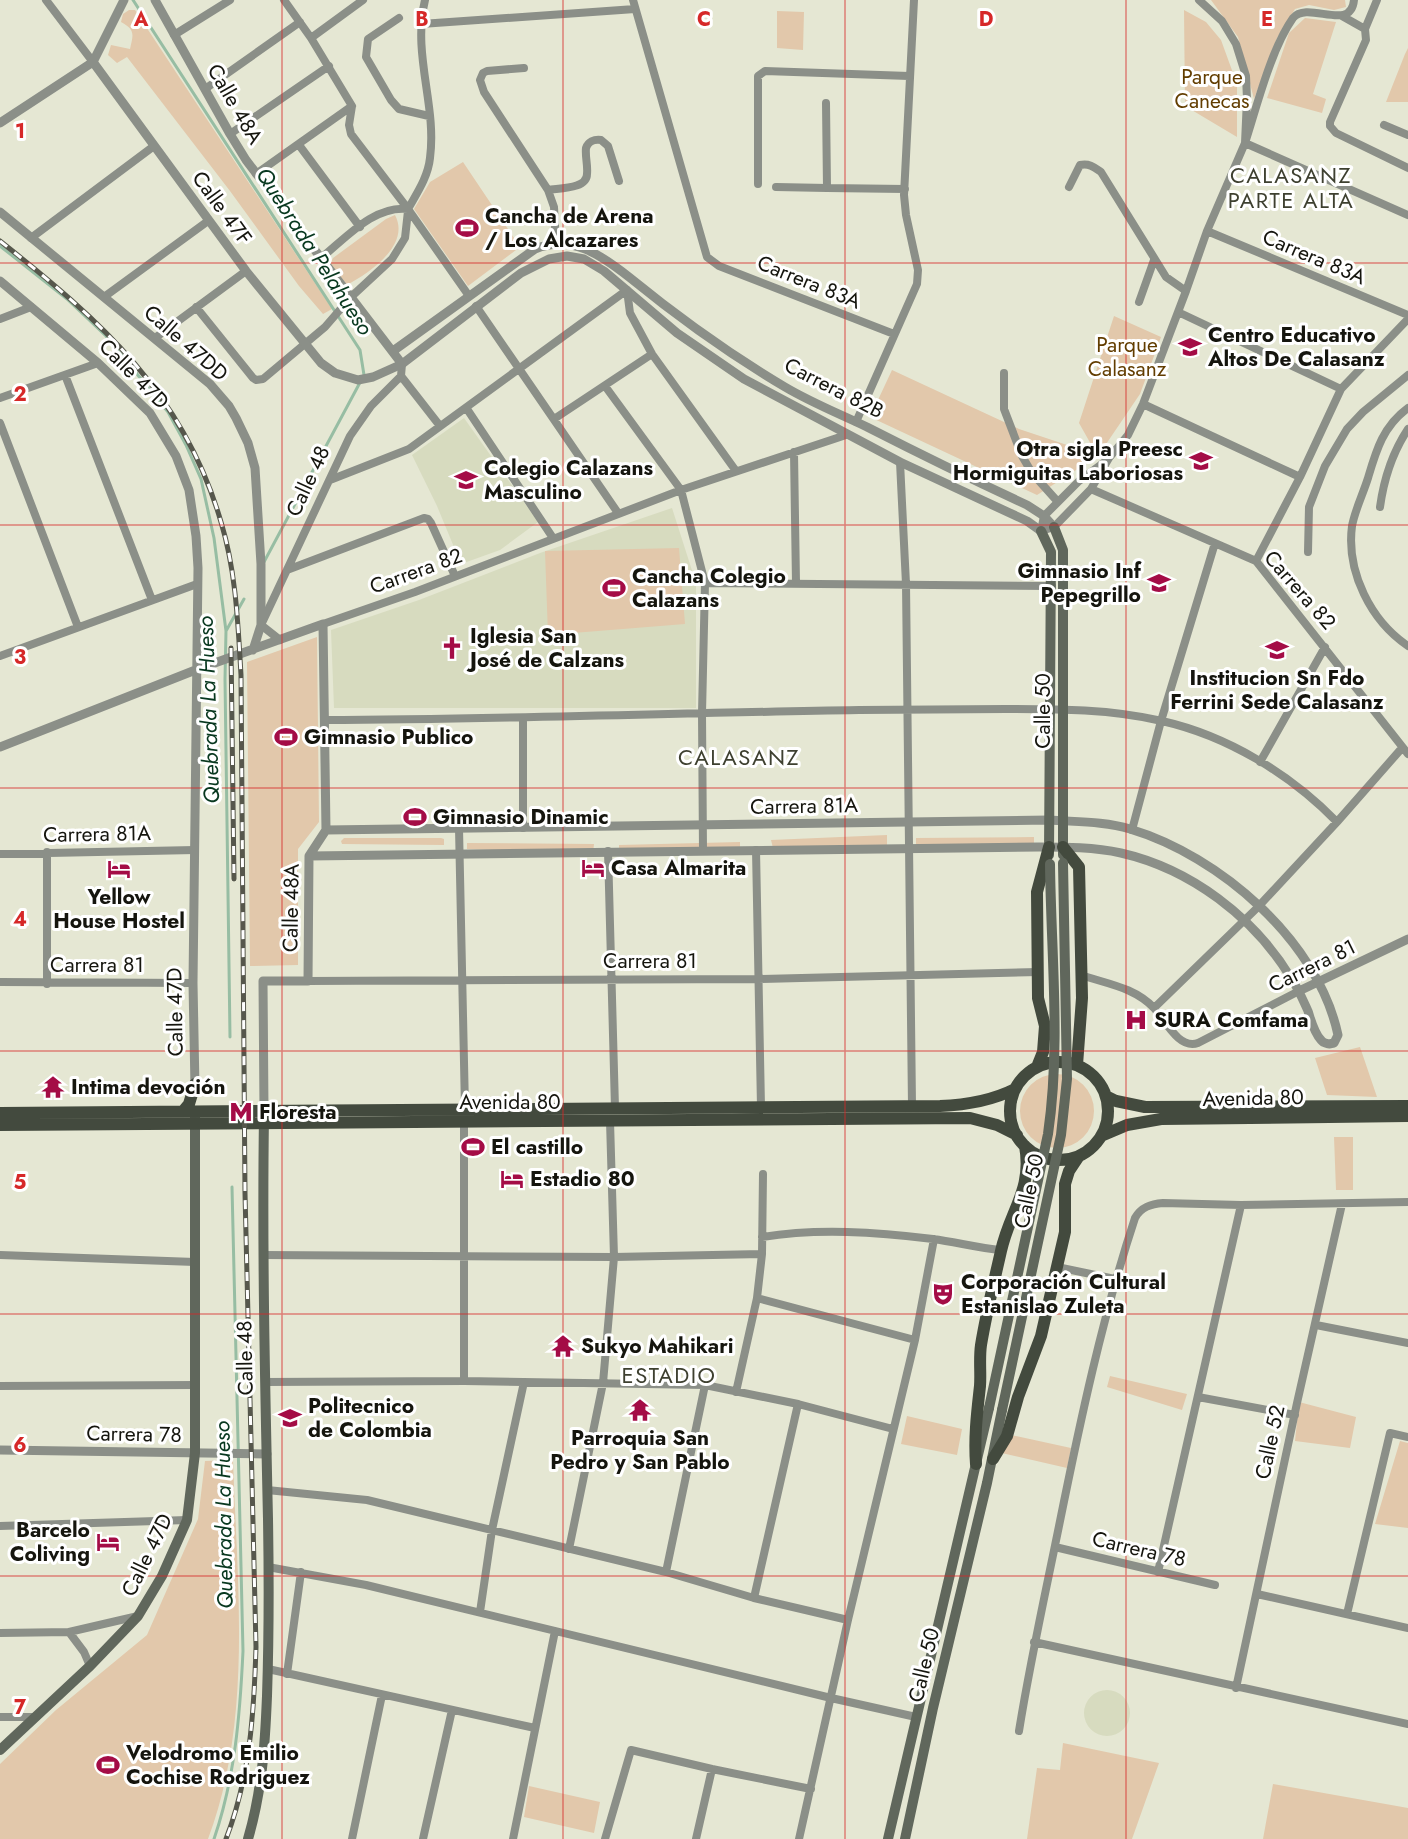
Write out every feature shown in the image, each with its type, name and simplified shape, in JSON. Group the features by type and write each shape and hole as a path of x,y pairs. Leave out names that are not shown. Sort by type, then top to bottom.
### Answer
{"main road":[{"name":"Carrera 82B","path":"1054,527 1060,538"},
{"name":"Carrera 82B","path":"1041,531 1048,543"},
{"name":"Calle 50","path":"905,1839 933,1707 993,1459 1065,1108 1067,1079 1063,864 1063,550 1060,538"},
{"name":"Calle 50","path":"888,1839 989,1408 1052,1107 1054,1049 1049,820 1052,586 1051,552 1048,543"},
{"path":"1037,1067 1043,1052 1046,1032 1038,998 1037,892 1049,847"},
{"path":"1063,847 1079,867 1081,975 1077,1065"},
{"path":"1064,1061 1077,1065 1095,1077 1106,1096 1109,1109 1107,1123 1101,1136 1088,1151 1070,1159 1050,1159 1033,1152 1017,1135 1010,1112 1015,1089 1028,1072 1037,1067 1050,1062 1064,1061"},
{"path":"190,1110 195,1084"},
{"name":"Avenida 80","path":"0,1125 264,1123 615,1108 912,1106 977,1103 1015,1089"},
{"name":"Avenida 80","path":"1106,1096 1116,1101 1144,1107 1408,1106"},
{"name":"Calle 47D","path":"0,1750 90,1666 138,1616 162,1576 187,1520 195,1453 196,1385 195,1124 190,1110"},
{"name":"Avenida 80","path":"0,1112 264,1110 610,1121 970,1118 989,1122 1017,1135"},
{"name":"Calle 48","path":"248,1839 264,1764 268,1669 263,1255 264,1110"},
{"name":"Avenida 80","path":"1101,1136 1138,1122 1161,1119 1408,1116"},
{"path":"976,1464 974,1437 980,1385 980,1353 1006,1229 1023,1194 1027,1179 1028,1161 1025,1146"},
{"path":"993,1459 1007,1436 1021,1388 1041,1335 1065,1232 1065,1184 1069,1171 1079,1156"}],"street":[{"name":"Calle 47F","path":"46,0 208,221 321,363 335,373 362,380 388,372 402,364"},
{"path":"0,123 93,63 123,0"},
{"name":"Calle 48A","path":"155,0 230,134 256,174 321,258 348,301 402,364"},
{"path":"174,35 230,0"},
{"path":"284,0 311,38 352,106 349,125 351,134 408,209 469,296"},
{"path":"311,38 363,0"},
{"path":"196,307 256,380 263,379 328,324 400,249 407,232 408,209 423,183 430,159 429,116 420,51 425,0"},
{"path":"421,24 635,9 633,0"},
{"path":"856,422 914,293 918,278 906,215 904,189 914,0"},
{"path":"1200,0 1222,21 1236,44 1246,76 1245,143"},
{"path":"1342,15 1350,11 1354,0"},
{"path":"1377,0 1365,28 1366,40 1330,126 1335,133 1408,168"},
{"name":"Carrera 83A","path":"635,9 703,247 711,261 894,334"},
{"path":"1109,458 1079,481 1044,516 1041,531 1054,527 1090,489 1109,458 1128,435 1143,404 1207,231 1245,143 1274,56 1293,17 1305,10 1342,15 1365,28"},
{"path":"399,18 368,39 366,57 391,100 399,109 429,116"},
{"path":"205,89 300,22"},
{"path":"230,134 328,66"},
{"path":"393,351 526,254 542,246 556,244 554,207 549,189 484,92 480,80 483,73 487,71 524,68"},
{"path":"758,184 758,76 765,71 909,76"},
{"path":"826,103 827,188"},
{"path":"256,174 352,106"},
{"path":"1384,125 1408,135"},
{"path":"549,189 575,186 584,182 588,175 586,148 590,143 598,140 604,141 608,146 619,181"},
{"path":"1245,143 1408,215"},
{"path":"299,145 360,227"},
{"path":"31,238 154,146"},
{"path":"1069,187 1080,165 1094,166 1101,172 1166,277 1186,291"},
{"path":"776,187 904,189"},
{"path":"321,258 378,214 389,210 408,209"},
{"name":"Calle 47DD","path":"0,212 155,338 220,395 236,418 248,443 255,468 261,564 261,625 253,650"},
{"path":"104,297 208,221"},
{"name":"Carrera 83A","path":"1207,231 1408,317"},
{"name":"Carrera 82B","path":"556,244 582,247 610,261 645,291 740,359 787,388 1027,505 1044,516 1054,527"},
{"path":"440,426 401,376 402,364 476,306 531,267 549,258 562,256 584,259 627,290 630,313 652,354 736,471"},
{"path":"1139,302 1154,260"},
{"path":"155,338 246,271"},
{"name":"Calle 47D","path":"0,281 98,363 150,412 176,456 189,490 196,536 198,669 195,1084"},
{"path":"330,480 403,453 627,290"},
{"name":"Carrera 82B","path":"627,290 678,333 738,376 900,462 1027,520 1041,531"},
{"path":"476,306 618,513"},
{"path":"0,319 31,307"},
{"path":"1178,312 1341,389"},
{"path":"1256,561 1300,477 1341,389 1408,317"},
{"path":"554,419 652,354"},
{"path":"0,398 98,363"},
{"path":"1004,373 1005,409 1022,456 1032,473 1058,502"},
{"path":"65,375 152,600"},
{"path":"1308,552 1309,507 1325,466 1347,429 1363,412 1408,375"},
{"name":"Calle 48","path":"261,625 345,446 371,406 401,376"},
{"path":"605,386 681,490 705,583 702,713 703,851"},
{"path":"1143,404 1300,477"},
{"path":"467,408 553,538"},
{"path":"1408,408 1389,425 1379,443 1355,513 1352,529 1354,565 1365,596 1377,617 1408,646"},
{"path":"0,423 78,627"},
{"path":"1380,507 1383,480 1398,443 1408,429"},
{"name":"Carrera 82","path":"0,747 198,669 455,576 618,513 846,435"},
{"path":"794,452 796,583"},
{"path":"900,462 906,584 912,1106"},
{"name":"Carrera 82","path":"1090,489 1256,561 1405,751"},
{"path":"287,570 426,518 455,576"},
{"path":"1132,830 1161,721 1215,543"},
{"path":"705,583 1052,586"},
{"path":"0,656 197,584"},
{"path":"323,624 326,830"},
{"path":"261,625 280,640"},
{"path":"1260,762 1325,647"},
{"path":"325,720 908,710 1062,710 1119,713 1178,725 1230,745 1297,786 1337,822"},
{"path":"523,718 523,828"},
{"path":"1154,1008 1259,905 1405,751"},
{"name":"Carrera 81A","path":"326,830 1049,820 1103,823 1132,830 1166,843 1199,860 1235,883 1259,905"},
{"path":"459,828 465,1115 464,1382"},
{"name":"Calle 48A","path":"308,981 309,856 326,830"},
{"name":"Carrera 81A","path":"309,856 1063,847 1119,853 1161,866 1201,886 1244,920"},
{"name":"Carrera 81A","path":"0,854 195,850"},
{"path":"756,850 761,1107"},
{"path":"608,851 615,1108"},
{"path":"46,852 47,984"},
{"path":"1244,920 1284,968 1299,991 1319,1039 1329,1044 1334,1043 1338,1035 1336,1027 1318,982 1296,949 1259,905"},
{"name":"Carrera 81","path":"1081,975 1126,989 1147,1002 1182,1041 1194,1045 1408,939"},
{"name":"Carrera 81","path":"263,981 759,979 1038,972"},
{"name":"Calle 48","path":"263,981 264,1110"},
{"name":"Carrera 81","path":"0,982 194,983"},
{"path":"569,1549 603,1383 614,1257 610,1121"},
{"path":"736,1392 757,1298 762,1254 763,1174"},
{"path":"1019,1731 1034,1642 1114,1279 1139,1211 1154,1204 1408,1202"},
{"name":"Calle 52","path":"1236,1688 1342,1204"},
{"path":"1158,1572 1241,1205"},
{"path":"762,1237 789,1233 845,1232 934,1239 1001,1250"},
{"path":"799,1839 848,1620 915,1340 934,1239"},
{"path":"263,1255 614,1257 762,1254"},
{"path":"0,1255 195,1262"},
{"path":"1057,1267 1114,1279"},
{"path":"757,1298 915,1340"},
{"path":"1316,1324 1408,1343"},
{"path":"265,1382 705,1385 798,1404 893,1429"},
{"path":"480,1612 492,1530 524,1382"},
{"path":"0,1386 196,1385"},
{"path":"666,1572 705,1385"},
{"path":"1198,1397 1294,1415"},
{"path":"754,1598 798,1404"},
{"path":"1347,1614 1390,1433 1408,1437"},
{"name":"Carrera 78","path":"0,1450 267,1454"},
{"path":"267,1490 367,1500 666,1572 754,1598 848,1620"},
{"path":"0,1526 187,1520"},
{"name":"Carrera 78","path":"1055,1547 1215,1585"},
{"path":"268,1567 366,1585 916,1717"},
{"path":"287,1674 301,1572"},
{"path":"1257,1594 1408,1628"},
{"path":"0,1633 69,1632 138,1616"},
{"path":"513,1839 555,1631"},
{"path":"69,1632 84,1652 90,1666"},
{"path":"1034,1642 1408,1724"},
{"path":"268,1669 535,1728"},
{"path":"352,1839 382,1695"},
{"path":"423,1839 452,1710"},
{"path":"0,1717 36,1717"},
{"path":"605,1839 631,1750 811,1789"},
{"path":"696,1839 712,1769"}],"shaded area":[{"name":"Colegio Calazans Masculino","path":"464,418 538,522 500,550 461,564 437,506 412,455"},
{"path":"672,508 696,583 696,708 334,708 331,630 419,600 540,553"},
{"path":"1107,1690 1123,1697 1130,1713 1123,1729 1107,1736 1091,1729 1084,1713 1091,1697"}],"green space":[{"path":"1211,0 1345,0 1346,7 1334,10 1309,5 1295,9 1277,38 1254,99 1238,37"},
{"path":"129,10 135,10 332,309 323,314 299,286 230,191 127,57 117,63 108,55 111,45 130,49 131,30 121,22 123,14"},
{"name":"Parque Canecas","path":"1184,10 1206,22 1221,40 1237,84 1237,137 1185,106"},
{"path":"777,11 804,12 803,50 777,48"},
{"path":"1305,18 1336,22 1313,94 1326,99 1322,113 1267,98 1289,33"},
{"path":"1408,48 1408,102 1386,102 1405,54"},
{"name":"Cancha de Arena / Los Alcazares","path":"463,162 520,247 468,286 414,209 430,182"},
{"path":"395,215 398,226 393,247 376,265 347,285 330,264 333,258 386,219"},
{"name":"Parque Calasanz","path":"1114,316 1161,337 1140,394 1098,456 1037,495 870,417 892,370 1019,429 1097,455 1079,423"},
{"name":"Cancha Colegio Calazans","path":"679,548 685,624 548,635 545,551"},
{"path":"317,637 319,822 298,849 298,965 250,966 247,662"},
{"path":"887,835 887,846 773,848 771,840"},
{"path":"1034,837 1034,844 916,848 916,838"},
{"path":"344,838 441,838 444,839 444,845 342,844 341,841"},
{"path":"740,842 740,850 619,853 619,845"},
{"path":"467,843 594,844 593,853 467,849"},
{"path":"1360,1047 1377,1097 1327,1095 1315,1058"},
{"path":"1057,1074 1078,1080 1088,1090 1094,1111 1088,1132 1078,1142 1057,1148 1036,1142 1026,1132 1020,1111 1026,1090 1036,1080"},
{"path":"1334,1137 1353,1137 1353,1190 1336,1190"},
{"path":"1110,1376 1187,1394 1182,1410 1107,1387"},
{"path":"1299,1402 1356,1417 1350,1448 1295,1441"},
{"path":"907,1416 962,1429 957,1455 901,1444"},
{"path":"997,1432 1071,1448 1067,1468 993,1451"},
{"path":"1400,1441 1408,1443 1408,1528 1375,1524"},
{"path":"233,1460 239,1603 237,1699 222,1793 208,1839 0,1839 0,1764 56,1710 147,1635 198,1519 205,1461"},
{"path":"1063,1743 1159,1763 1132,1839 1027,1839 1037,1768 1060,1770"},
{"path":"1273,1784 1408,1808 1408,1839 1263,1839"},
{"path":"529,1786 600,1802 594,1833 524,1817"}],"waterway":[{"name":"Quebrada Pelahueso","path":"133,0 360,350 364,375 264,562"},
{"name":"Quebrada La Hueso","path":"0,246 67,299 106,336 168,412 201,479 214,538 226,631 230,1037"},
{"name":"Quebrada Pelahueso","path":"226,631 244,599"},
{"name":"Quebrada La Hueso","path":"214,1839 232,1770 243,1651 232,1187"}],"railway":[{"path":"0,241 105,331 161,398 185,435 205,476 221,522 233,578 241,675 245,1193 256,1647 254,1696 246,1768 226,1839"},
{"path":"231,648 234,879"}],"place":[{"name":"Cancha de Arena / Los Alcazares","path":"467,228"},
{"name":"Centro Educativo Altos De Calasanz","path":"1190,347"},
{"name":"Otra sigla Preesc Hormiguitas Laboriosas","path":"1201,461"},
{"name":"Colegio Calazans Masculino","path":"466,480"},
{"name":"Gimnasio Inf Pepegrillo","path":"1159,583"},
{"name":"Cancha Colegio Calazans","path":"614,588"},
{"name":"Iglesia San José de Calzans","path":"452,648"},
{"name":"Institucion Sn Fdo Ferrini Sede Calasanz","path":"1277,650"},
{"name":"Gimnasio Publico","path":"286,737"},
{"name":"Gimnasio Dinamic","path":"415,817"},
{"name":"Casa Almarita","path":"593,868"},
{"name":"Yellow House Hostel","path":"119,869"},
{"name":"SURA Comfama","path":"1136,1020"},
{"name":"Intima devoción","path":"53,1087"},
{"name":"Floresta","path":"241,1112"},
{"name":"El castillo","path":"473,1147"},
{"name":"Estadio 80","path":"512,1179"},
{"name":"Corporación Cultural Estanislao Zuleta","path":"943,1294"},
{"name":"Sukyo Mahikari","path":"563,1346"},
{"name":"Parroquia San Pedro y San Pablo","path":"640,1410"},
{"name":"Politecnico de Colombia","path":"290,1418"},
{"name":"Barcelo Coliving","path":"108,1542"},
{"name":"Velodromo Emilio Cochise Rodriguez","path":"108,1765"}],"district":[{"name":"CALASANZ PARTE ALTA","path":"1291,188"},
{"name":"CALASANZ","path":"739,757"},
{"name":"ESTADIO","path":"669,1375"}]}
